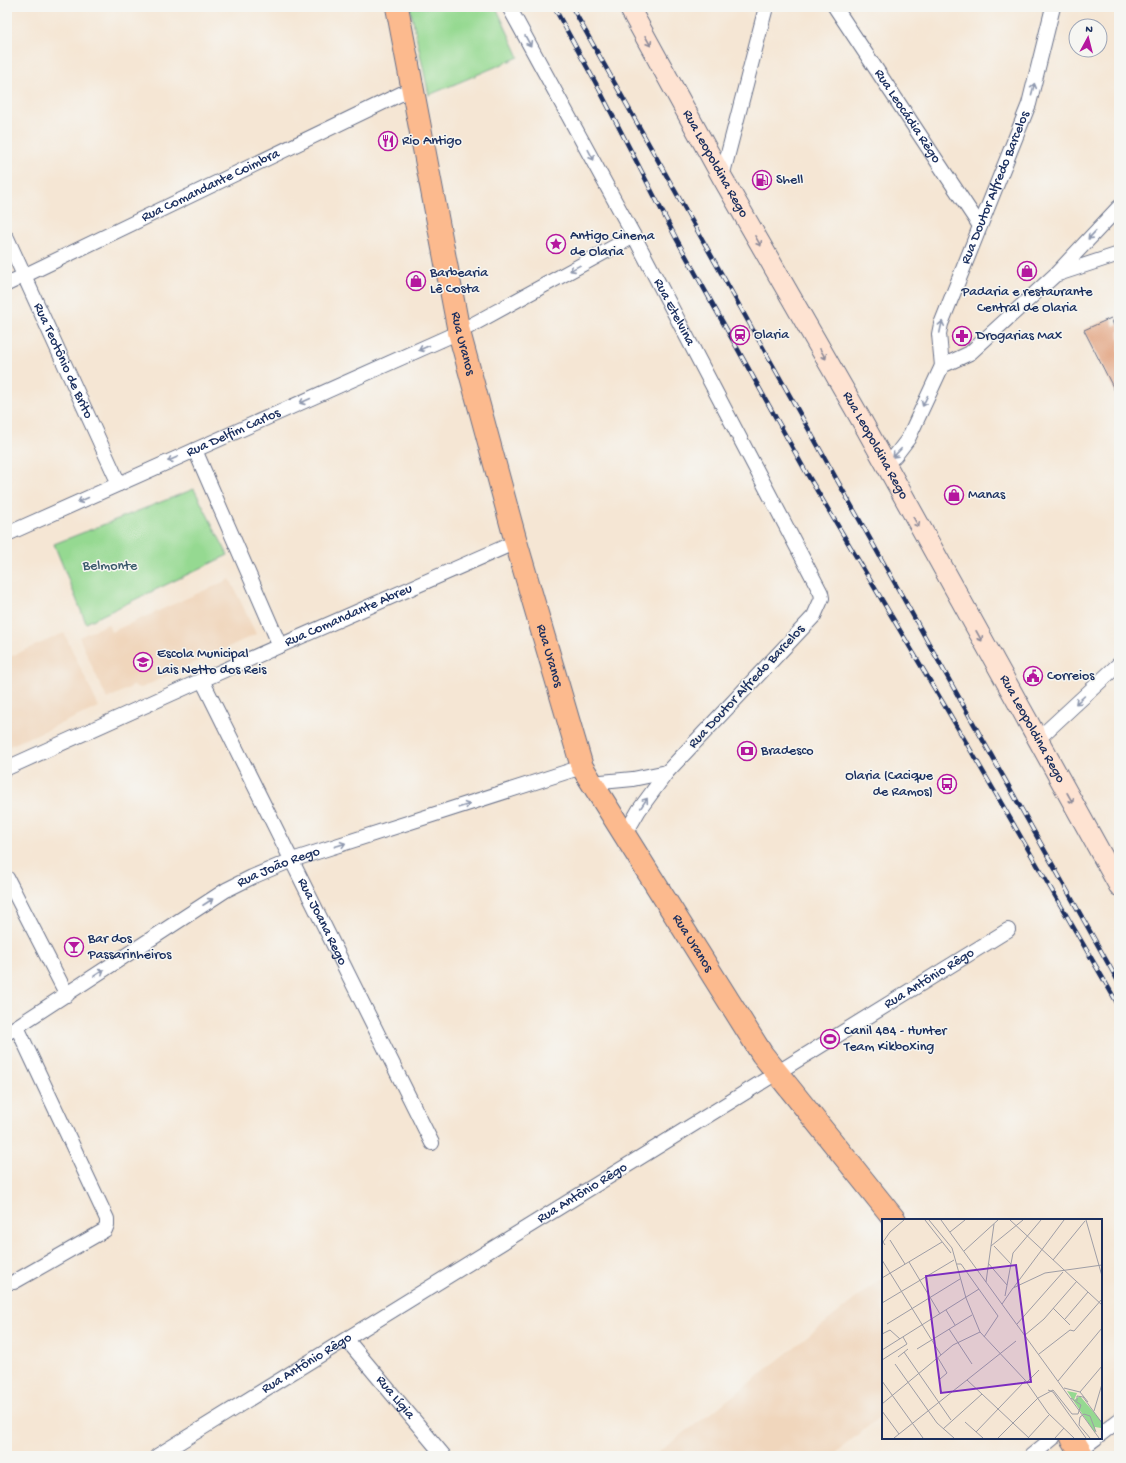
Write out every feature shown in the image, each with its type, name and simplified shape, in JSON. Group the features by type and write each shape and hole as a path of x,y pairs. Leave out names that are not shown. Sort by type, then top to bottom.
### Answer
{"main road":[{"name":"Rua Uranos","path":"397,7 459,332 516,542 587,775 762,1054 776,1074 894,1219"},
{"name":"Rua Leopoldina Rego","path":"629,7 722,177 884,464 1037,740 1117,877"}],"street":[{"name":"Rua Etelvina","path":"509,7 634,236 819,586 822,598"},
{"path":"722,177 766,7"},
{"name":"Rua Leocádia Rêgo","path":"835,7 980,226"},
{"name":"Rua Doutor Alfredo Barcelos","path":"942,366 939,334 941,324 1029,104 1053,7"},
{"name":"Rua Comandante Coimbra","path":"7,284 413,88"},
{"path":"884,464 895,456 908,439 942,366 970,353 1055,275 1119,207"},
{"name":"Rua Delfim Carlos","path":"7,534 459,332 634,236"},
{"name":"Rua Teotônio de Brito","path":"7,238 119,484"},
{"path":"1055,275 1119,254"},
{"path":"195,450 280,646"},
{"name":"Rua Comandante Abreu","path":"7,768 202,680 516,542"},
{"name":"Rua Doutor Alfredo Barcelos","path":"624,836 643,804 667,772 814,616 822,598"},
{"path":"1037,740 1119,664"},
{"name":"Rua Joana Rego","path":"202,680 432,1143"},
{"path":"587,775 618,782 667,772"},
{"name":"Rua João Rego","path":"12,1030 226,890 252,877 292,860 587,775"},
{"path":"7,878 67,995"},
{"name":"Rua Antônio Rêgo","path":"157,1456 347,1340 1008,930"},
{"path":"12,1030 106,1219 107,1225 105,1230 14,1282"},
{"name":"Rua Lígia","path":"347,1340 444,1456"},
{"path":"1102,1433 1119,1420"},
{"path":"1031,1456 1052,1439"}],"shaded area":[{"name":"Escola Municipal Lais Netto dos Reis","path":"230,579 256,634 141,688 133,686 107,699 79,637 108,624 111,632"},
{"path":"64,633 99,707 7,747 7,658"},
{"path":"882,1278 882,1415 832,1456 653,1456 715,1410"}],"green space":[{"path":"410,7 496,7 519,57 429,95"},
{"name":"Belmonte","path":"194,489 228,555 86,623 54,544"}],"building":[{"path":"1111,318 1114,326 1119,324 1119,399 1084,330"}],"railway":[{"path":"554,7 599,89 677,240 806,472 949,713 1119,1006"},
{"path":"572,7 1119,983"}],"place":[{"name":"Rio Antigo","path":"388,141"},
{"name":"Shell","path":"762,180"},
{"name":"Antigo Cinema de Olaria","path":"556,244"},
{"name":"Padaria e restaurante Central de Olaria","path":"1027,271"},
{"name":"Barbearia Lê Costa","path":"416,281"},
{"name":"Olaria","path":"740,335"},
{"name":"Drogarias Max","path":"962,336"},
{"name":"Manas","path":"954,495"},
{"name":"Escola Municipal Lais Netto dos Reis","path":"143,662"},
{"name":"Correios","path":"1033,676"},
{"name":"Bradesco","path":"747,751"},
{"name":"Olaria (Cacique de Ramos)","path":"947,784"},
{"name":"Bar dos Passarinheiros","path":"74,947"},
{"name":"Canil 484 - Hunter Team Kikboxing","path":"830,1039"}]}
